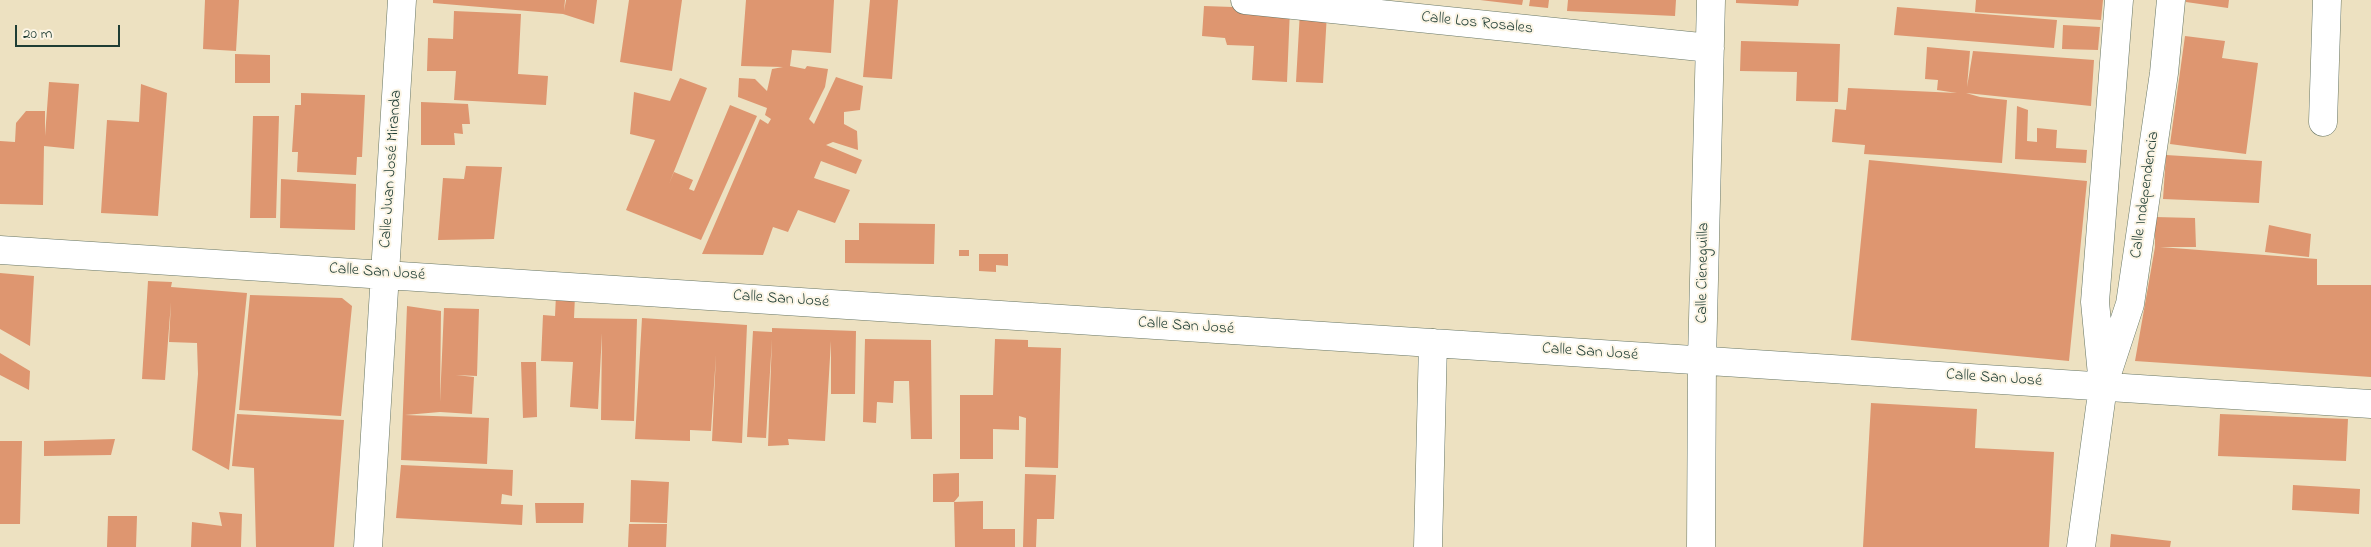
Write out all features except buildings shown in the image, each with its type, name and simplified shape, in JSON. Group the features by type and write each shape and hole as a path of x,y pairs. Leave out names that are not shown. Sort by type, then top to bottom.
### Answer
{"street":[{"name":"Calle Juan José Miranda","path":"368,547 402,0"},
{"name":"Calle Los Rosales","path":"1245,0 1710,48"},
{"name":"Calle Cieneguilla","path":"1702,547 1702,360 1711,0"},
{"name":"Calle Independencia","path":"2103,386 2095,302 2119,0"},
{"name":"Calle Independencia","path":"2082,547 2103,386 2130,304 2164,74 2171,0"},
{"path":"2323,122 2326,0"},
{"name":"Calle San José","path":"0,250 2371,404"},
{"path":"1428,547 1433,343"}]}
